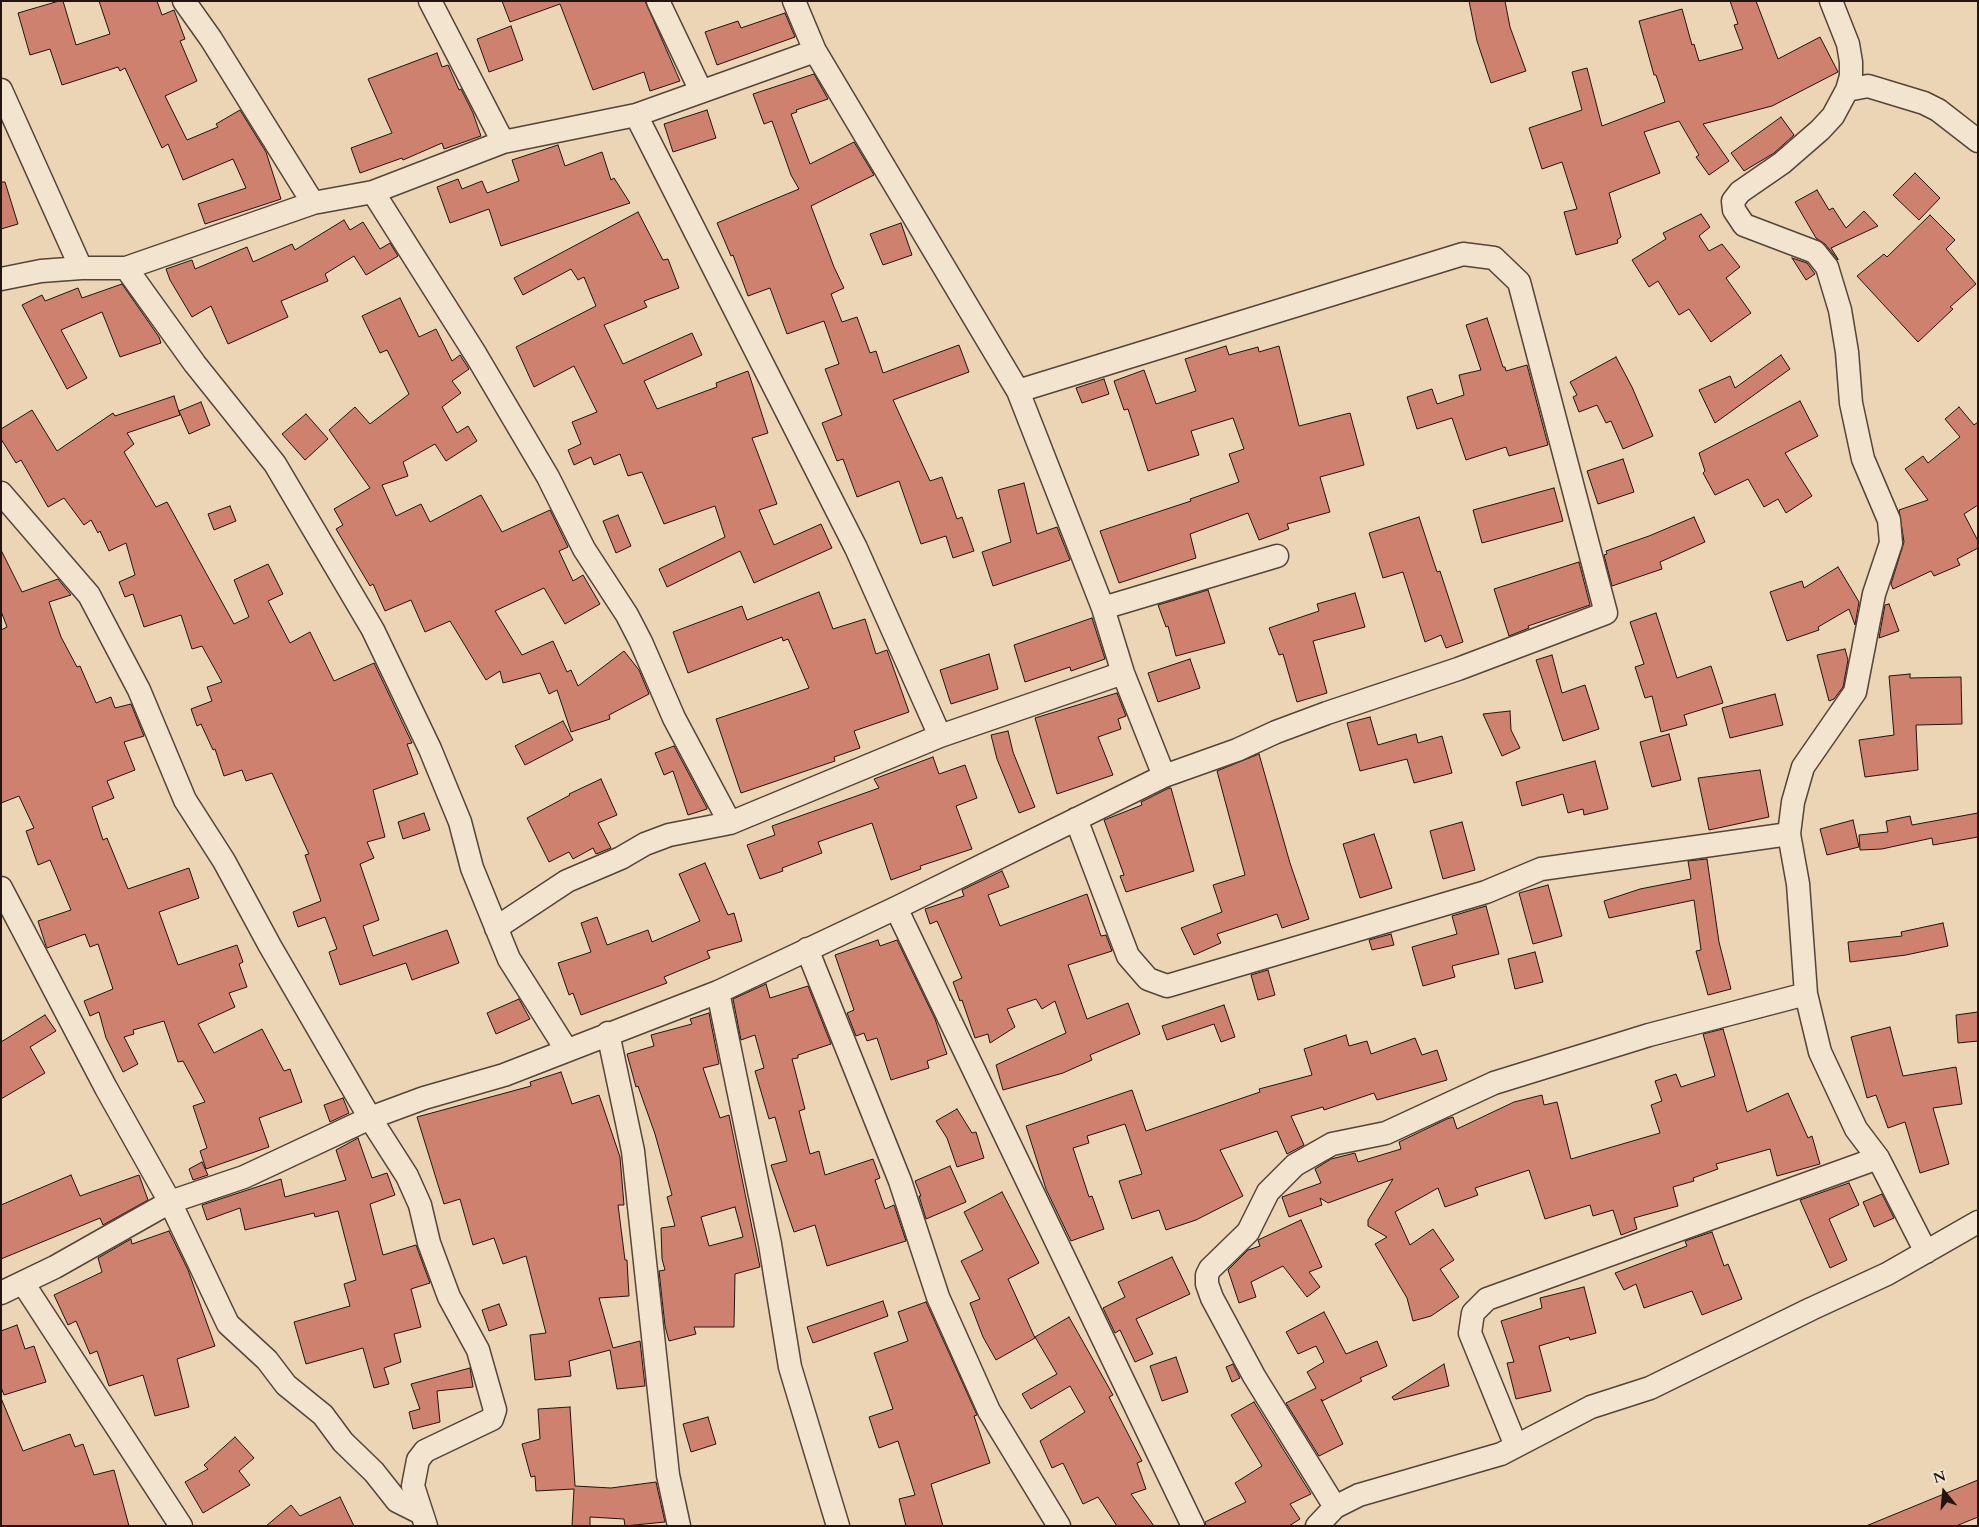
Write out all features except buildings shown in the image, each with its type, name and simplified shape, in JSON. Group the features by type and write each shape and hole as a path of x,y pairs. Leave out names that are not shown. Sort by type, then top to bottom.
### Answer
{"street":[{"path":"184,1 211,39 313,203"},
{"path":"430,1 503,142"},
{"path":"658,1 701,91"},
{"path":"794,1 815,51 1018,391 1103,608 1123,673 1164,776"},
{"path":"1831,1 1848,44 1855,82 1833,116 1820,130 1782,163 1740,192 1733,202 1738,218 1744,225 1815,252 1827,267 1840,310 1847,352 1851,403 1863,459 1889,520 1891,537 1874,594 1855,692 1803,767 1793,802 1789,834 1798,884 1806,994 1820,1052 1856,1129 1878,1158 1926,1252"},
{"path":"1,279 41,270 126,268 313,203 373,192 503,142 636,115 815,51"},
{"path":"1855,82 1924,103 1938,110 1978,141"},
{"path":"1,90 81,268"},
{"path":"636,115 856,548 940,736"},
{"path":"373,192 476,356 548,477 584,549 627,615 641,642 674,718 730,823"},
{"path":"1,1293 23,1283 170,1202 244,1177 370,1118 424,1098 504,1075 608,1033 718,992 896,908 1164,776 1237,750 1276,732 1327,713 1458,669 1606,613 1519,282 1494,258 1463,254 1018,391"},
{"path":"126,268 195,364 275,464 373,630 460,822 472,868 510,959 566,1050"},
{"path":"1,494 89,595 139,690 185,800 206,836 224,861 270,946 370,1118 407,1176 420,1204 429,1243 449,1297 478,1350 495,1410 492,1419 425,1451 414,1472 413,1486 423,1519"},
{"path":"1103,608 1277,556"},
{"path":"496,928 567,881 620,858 645,844 669,835 730,823 940,736 1123,673"},
{"path":"1076,819 1128,956 1148,979 1168,986 1486,892 1541,869 1789,834"},
{"path":"1,888 106,1088 170,1202 228,1324 266,1360 286,1385 323,1414 343,1442 374,1472 398,1501 423,1519"},
{"path":"896,908 1193,1526"},
{"path":"807,949 900,1181 938,1297 989,1411 1059,1526"},
{"path":"718,992 770,1244 790,1368 838,1526"},
{"path":"1335,1508 1254,1376 1212,1298 1207,1284 1207,1275 1210,1269 1248,1232 1268,1192 1295,1165 1332,1144 1386,1133 1494,1083 1650,1035 1806,994"},
{"path":"608,1033 633,1151 668,1475 679,1526"},
{"path":"1516,1446 1470,1333 1473,1313 1487,1299 1878,1158"},
{"path":"1317,1526 1335,1508 1359,1495 1501,1454 1591,1407 1650,1388 1827,1301 1887,1274 1978,1222"},
{"path":"23,1283 180,1526"}]}
